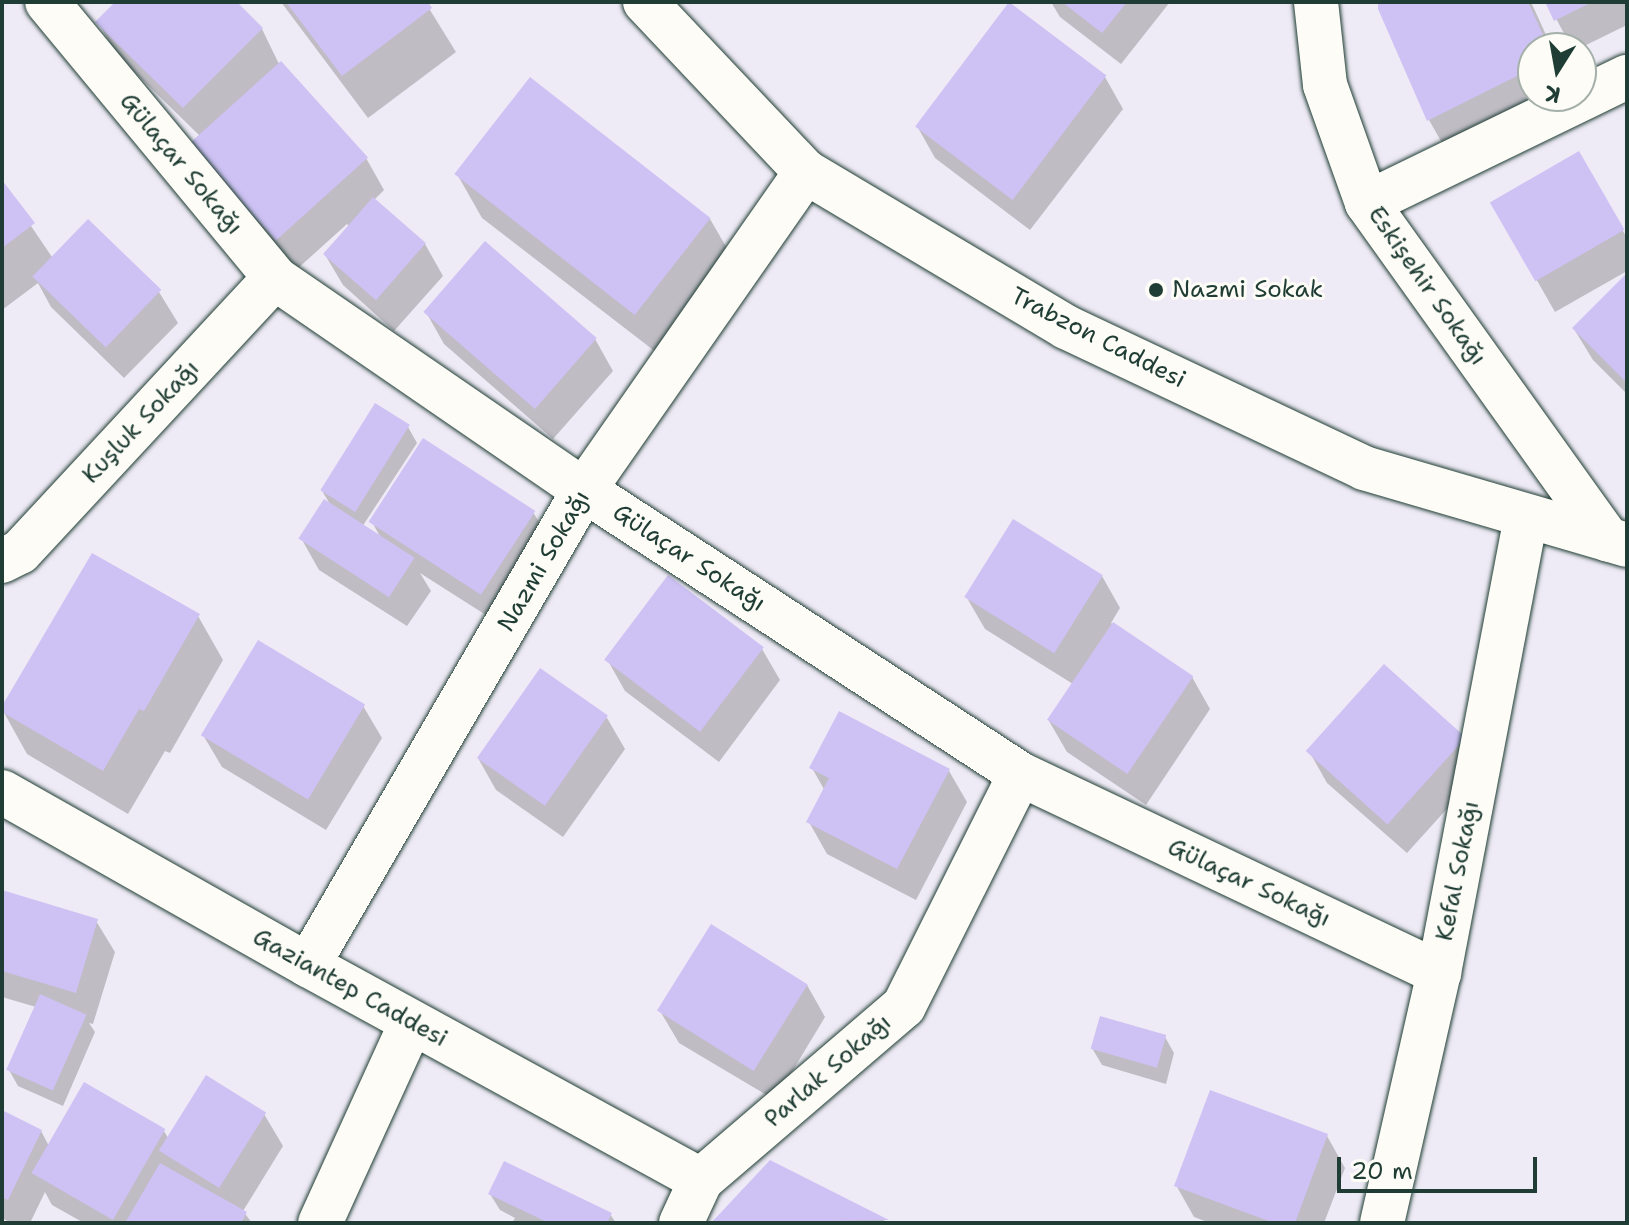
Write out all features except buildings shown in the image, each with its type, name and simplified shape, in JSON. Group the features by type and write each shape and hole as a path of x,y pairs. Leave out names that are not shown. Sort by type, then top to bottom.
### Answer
{"street":[{"name":"Gülaçar Sokağı","path":"47,2 275,278 584,490 1020,774 1439,973"},
{"name":"Trabzon Caddesi","path":"645,2 806,172 1094,340 1364,468 1617,543"},
{"name":"Eskişehir Sokağı","path":"1316,2 1325,85 1367,203 1617,543"},
{"path":"1367,203 1627,77"},
{"name":"Nazmi Sokağı","path":"308,965 584,490 806,172"},
{"name":"Kuşluk Sokağı","path":"8,550 275,278"},
{"name":"Kefal Sokağı","path":"1382,1223 1439,973 1526,516"},
{"name":"Parlak Sokağı","path":"681,1223 701,1180 904,1006 1020,774"},
{"name":"Gaziantep Caddesi","path":"2,792 411,1023 701,1180"},
{"path":"320,1223 411,1023"}],"place":[{"name":"Nazmi Sokak","path":"1156,290"}]}
